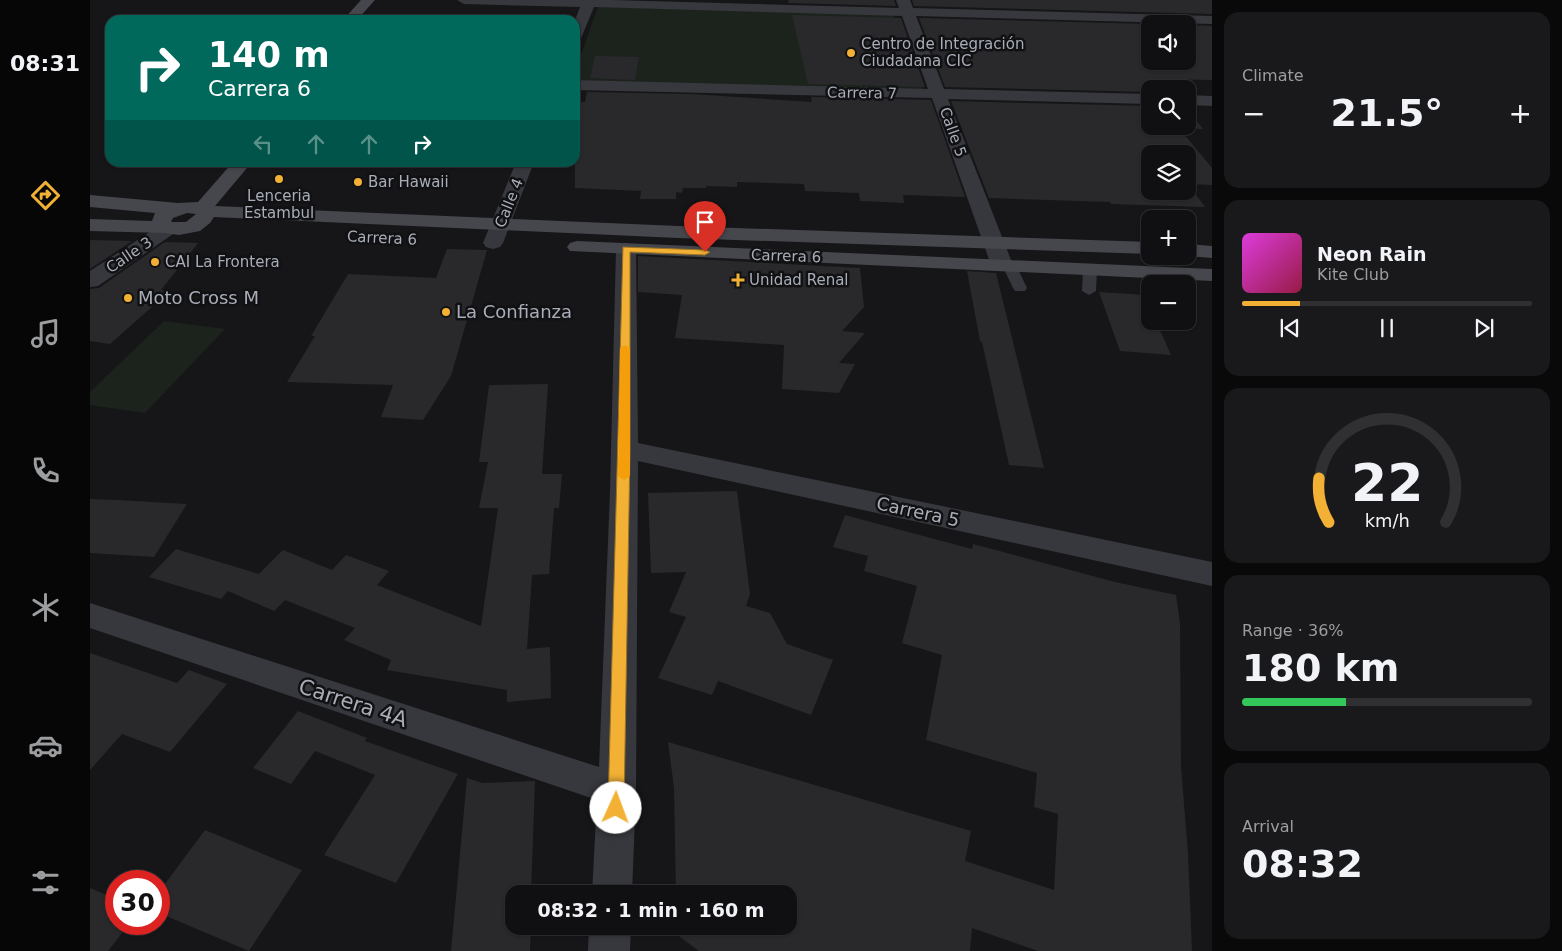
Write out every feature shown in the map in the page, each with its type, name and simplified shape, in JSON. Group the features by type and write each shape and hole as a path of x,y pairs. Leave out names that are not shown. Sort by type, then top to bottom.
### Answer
{"main road":[{"path":"357,15 373,3"},
{"path":"369,15 373,3"},
{"name":"Calle 3","path":"183,217 219,167"},
{"name":"Calle 3","path":"183,217 238,167"},
{"name":"Carrera 6","path":"90,201 183,217 496,234 1141,248"},
{"name":"Carrera 6","path":"90,225 183,217 496,234 626,249 1212,275"},
{"path":"1196,251 1212,252"}],"street":[{"path":"464,0 905,6 1212,20"},
{"path":"580,24 589,1"},
{"name":"Calle 5","path":"905,6 995,244 1005,265"},
{"name":"Carrera 7","path":"580,85 1141,100"},
{"path":"1196,100 1212,101"},
{"name":"Calle 4","path":"496,234 523,167"},
{"name":"Calle 3","path":"90,281 183,217"},
{"path":"612,885 617,790 625,449 626,249"},
{"name":"Carrera 5","path":"625,449 1212,574"},
{"name":"Carrera 4A","path":"90,615 617,790"},
{"path":"609,951 610,935"}],"lane":[{"path":"1005,265 1020,288"},
{"path":"1088,291 1090,269"}],"shaded area":[{"path":"598,7 893,14 924,91 580,80 580,57"},
{"path":"164,321 225,329 145,413 90,405 90,392"}],"building":[{"path":"788,0 894,0 896,6 789,3"},
{"path":"912,0 1212,0 1212,14 914,6"},
{"path":"792,15 901,18 925,87 808,84"},
{"path":"919,18 1141,24 1141,70 1196,70 1196,25 1212,26 1212,80 1141,80 1141,92 945,87"},
{"path":"595,56 639,57 635,80 590,78"},
{"path":"587,92 692,94 812,102 811,97 931,100 965,197 903,195 904,203 860,201 859,193 805,191 804,184 737,182 737,187 706,186 706,188 683,188 682,193 676,192 676,199 640,199 641,191 575,188 575,167 580,167 580,102 585,102"},
{"path":"951,101 1141,106 1141,135 1185,135 1193,145 1141,145 1141,200 1196,200 1196,195 1205,207 1111,204 1110,202 989,198"},
{"path":"1196,120 1203,129 1196,129"},
{"path":"1196,149 1212,168 1212,185 1196,184"},
{"path":"90,240 132,241 90,269"},
{"path":"165,242 198,243 161,290 170,291 110,344 90,341 90,289 99,288"},
{"path":"447,249 487,250 451,376 423,420 381,417 393,385 287,382 315,336 311,336 348,274 436,278"},
{"path":"638,256 860,268 864,307 842,331 865,333 839,363 855,364 839,393 782,389 784,345 675,338 682,295 638,292"},
{"path":"967,271 996,273 1044,468 1009,465 982,342 980,341"},
{"path":"1099,292 1141,295 1141,330 1160,330 1171,355 1120,351"},
{"path":"548,384 542,474 562,474 559,508 554,508 549,574 532,575 527,649 550,647 551,698 507,702 507,690 387,670 391,660 344,640 355,628 285,600 274,611 228,591 221,599 149,577 176,549 259,574 283,550 332,570 346,555 389,571 377,585 481,626 498,508 479,508 488,462 479,462 489,385"},
{"path":"737,491 750,594 746,606 770,613 787,644 833,660 811,715 718,681 712,695 658,678 686,617 669,612 686,572 651,573 648,493"},
{"path":"90,499 187,504 154,557 90,553"},
{"path":"845,515 972,549 973,544 1115,582 1176,595 1180,623 1181,766 1188,854 1192,951 1038,951 972,928 970,951 699,951 677,935 797,935 797,885 676,885 674,788 668,742 971,831 965,861 1054,890 1058,814 1034,807 1037,773 926,740 942,655 902,643 917,586 864,571 868,556 833,547"},
{"path":"90,653 177,683 189,670 227,684 170,752 122,734 90,770"},
{"path":"298,711 367,738 365,741 458,774 396,883 324,855 375,775 315,751 291,784 253,768"},
{"path":"467,778 482,783 535,781 531,885 505,885 505,935 531,935 530,951 451,951"},
{"path":"205,830 302,870 249,951 170,918 170,877"},
{"path":"90,888 105,894 105,935 120,935 108,951 90,951"}],"slow traffic":[{"path":"624,476 625,348"}],"place":[{"name":"Centro de Integración Ciudadana CIC","path":"851,53"},
{"name":"Lenceria Estambul","path":"279,179"},
{"name":"Bar Hawaii","path":"358,182"},
{"name":"CAI La Frontera","path":"155,262"},
{"name":"Unidad Renal","path":"738,280"},
{"name":"Moto Cross M","path":"128,298"},
{"name":"La Confianza","path":"446,312"}],"route":[{"path":"616,808 625,449 626,249 705,252"}]}
